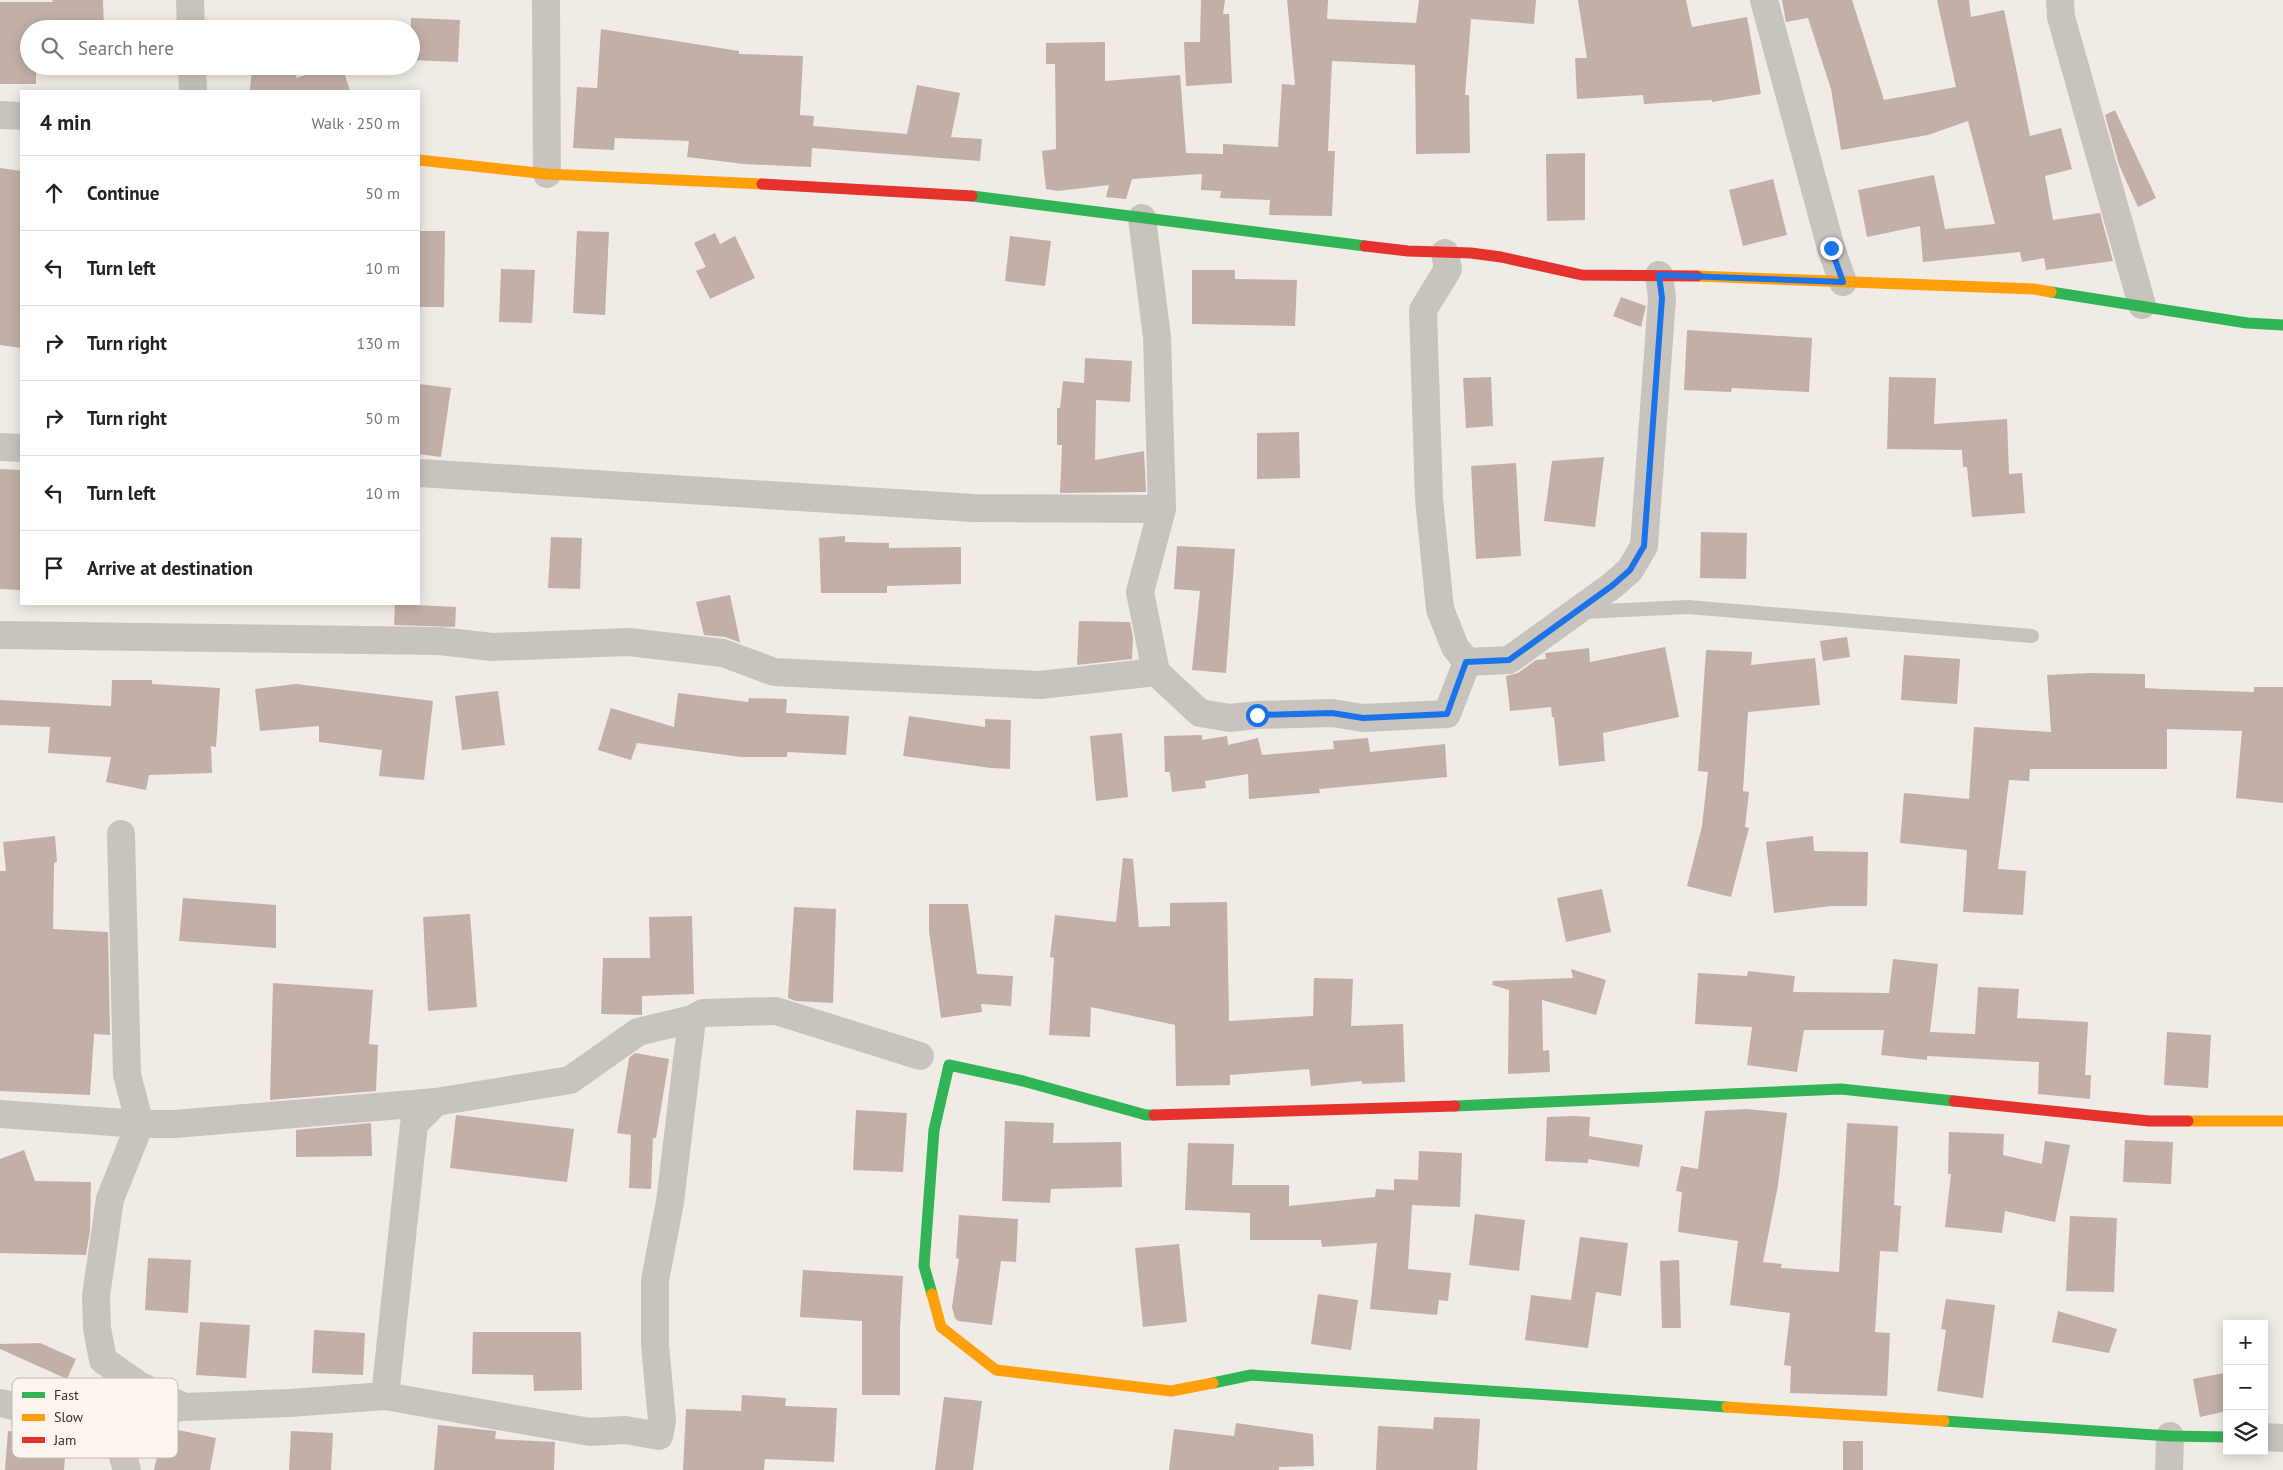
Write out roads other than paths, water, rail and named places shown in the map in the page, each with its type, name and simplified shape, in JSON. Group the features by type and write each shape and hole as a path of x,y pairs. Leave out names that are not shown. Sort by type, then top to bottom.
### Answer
{"street":[{"path":"190,0 191,20"},
{"path":"546,0 547,174"},
{"path":"1764,0 1831,248 1843,282"},
{"path":"2060,0 2061,17 2142,305"},
{"path":"192,75 193,90"},
{"path":"0,115 20,116"},
{"path":"420,160 547,174 951,193 1408,251 1470,253 1501,257 1582,275 1659,275 2034,289 2247,323 2283,325"},
{"path":"1142,218 1157,337 1162,509 1140,592 1156,672 1200,713 1230,718 1257,715 1332,713 1363,718 1447,714 1466,662"},
{"path":"1446,253 1448,269 1423,310 1429,500 1440,609 1455,647 1466,662"},
{"path":"1466,662 1509,660 1630,570 1644,546 1662,298 1659,275"},
{"path":"0,447 20,448"},
{"path":"420,473 974,508 1162,509"},
{"path":"0,635 164,639 439,641 492,647 629,642 722,653 774,672 1040,685 1156,672"},
{"path":"121,834 127,1075 140,1124 110,1198 96,1296 96,1328 103,1360 129,1378"},
{"path":"0,1114 140,1124 175,1124 436,1102 570,1080 638,1032 692,1019 703,1013 776,1011 920,1056"},
{"path":"178,1408 290,1403 385,1396 590,1432 625,1430 659,1436 662,1421 655,1344 655,1280 670,1202 692,1019"},
{"path":"2223,1437 2170,1436 1251,1375 1170,1391 996,1370 941,1327 924,1266 934,1130 949,1065 1023,1081 1146,1115 1382,1109 1841,1089 2149,1121 2283,1121"},
{"path":"385,1396 414,1124 436,1102"},
{"path":"178,1404 184,1407"},
{"path":"2169,1470 2170,1436"},
{"path":"2268,1437 2283,1438"},
{"path":"124,1458 128,1470"}],"lane":[{"path":"1575,612 1688,607 2032,636"}]}
